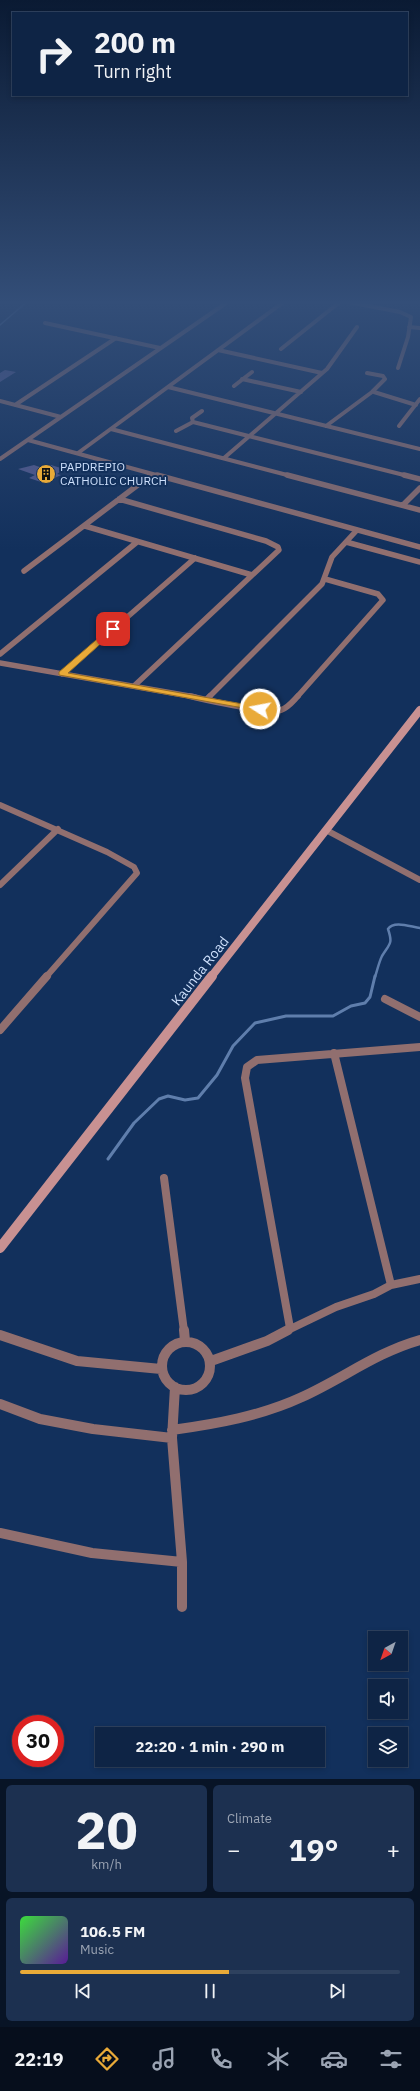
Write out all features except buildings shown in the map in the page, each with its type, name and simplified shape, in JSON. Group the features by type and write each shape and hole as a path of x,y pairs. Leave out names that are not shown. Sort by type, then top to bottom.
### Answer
{"main road":[{"name":"Kaunda Road","path":"0,1248 326,830 417,720 420,710"}],"street":[{"path":"15,405 47,384"},
{"path":"0,460 108,384"},
{"path":"78,453 172,384"},
{"path":"265,384 301,392"},
{"path":"224,458 310,384"},
{"path":"326,426 350,406 374,392 381,384"},
{"path":"168,387 420,449"},
{"path":"374,392 416,405"},
{"path":"399,426 420,399"},
{"path":"0,401 61,417"},
{"path":"193,422 192,418 202,411"},
{"path":"176,431 186,424 193,422 250,435 420,479"},
{"path":"111,429 420,510"},
{"path":"28,440 420,547"},
{"path":"24,571 152,474"},
{"path":"403,505 420,488"},
{"path":"119,499 266,541 278,547 277,553 134,686"},
{"path":"85,526 252,575"},
{"path":"207,699 325,579 332,557 357,530"},
{"path":"0,654 137,542"},
{"path":"346,542 420,562"},
{"path":"62,674 195,558"},
{"path":"0,663 260,709 281,710 288,707 384,600 378,594 325,579"},
{"path":"0,805 58,828 107,852 134,867 137,873 0,1030"},
{"path":"0,885 58,828"},
{"path":"326,830 420,880"},
{"path":"385,999 420,1017"},
{"path":"290,1328 245,1078 247,1067 257,1060 334,1052 420,1047"},
{"path":"334,1052 391,1285"},
{"path":"164,1178 185,1341"},
{"path":"211,1361 267,1341 290,1328 296,1327 336,1307 374,1294 391,1285 420,1279"},
{"path":"0,1335 77,1361 161,1369"},
{"path":"0,1404 40,1419 93,1429 172,1434 274,1409 304,1396 379,1354 405,1343 420,1340"},
{"path":"185,1341 201,1346 207,1352 211,1361 211,1371 207,1379 200,1386 190,1389 180,1389 175,1387 165,1378 161,1369 162,1360 166,1351 173,1345 185,1341"},
{"path":"175,1387 172,1434 182,1562 182,1607"},
{"path":"0,1533 92,1553 182,1562"}],"waterway":[{"path":"375,977 381,958 390,943 388,929 391,926 398,924 420,928"},
{"path":"108,1159 134,1123 159,1099 168,1096 185,1100 198,1098 217,1075 233,1046 255,1023 286,1016 333,1016 351,1006 365,1003 370,997 375,976"}],"place":[{"name":"PAPDREPIO CATHOLIC CHURCH","path":"46,474"}],"route":[{"path":"113,629 62,674 260,709"}]}
